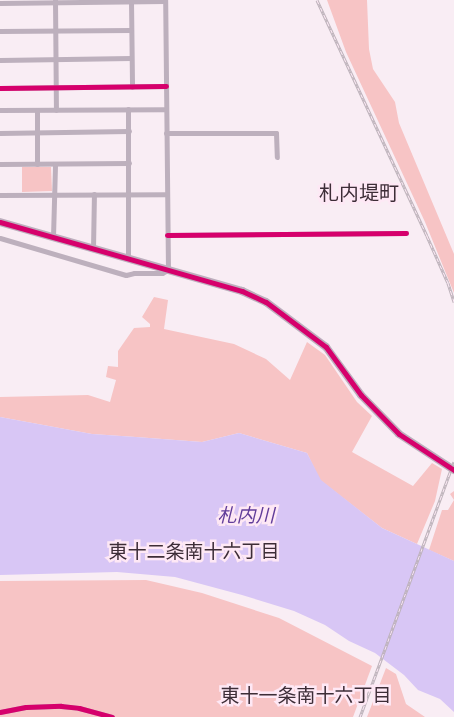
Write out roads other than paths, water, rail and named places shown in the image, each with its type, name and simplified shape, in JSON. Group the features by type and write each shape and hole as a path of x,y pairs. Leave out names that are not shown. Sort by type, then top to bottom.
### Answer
{"street":[{"path":"55,1 56,110"},
{"path":"131,1 132,87"},
{"path":"0,3 165,1 168,270"},
{"path":"0,31 131,30"},
{"path":"0,60 131,58"},
{"path":"0,88 166,86"},
{"path":"128,109 128,258"},
{"path":"0,110 166,109"},
{"path":"37,110 37,164"},
{"path":"0,133 129,131"},
{"path":"166,133 276,133 277,157"},
{"path":"0,164 129,163"},
{"path":"53,237 55,164"},
{"path":"93,248 94,194"},
{"path":"0,195 167,194"},
{"path":"0,222 242,291 266,302 326,347 361,395 393,429 454,470"},
{"path":"167,235 406,232"},
{"path":"0,238 126,275 134,272 162,273 168,270"},
{"path":"0,712 26,707 61,706 79,708 112,717"}],"water":[{"name":"札内川","path":"0,417 92,434 202,442 239,433 307,453 321,480 382,528 454,561 454,712 440,699 418,690 404,675 375,653 349,641 325,625 294,611 242,595 175,577 117,572 0,575"}],"railway":[{"path":"317,0 427,236 448,283 454,302"},
{"path":"360,717 454,462"}],"district":[{"name":"札内堤町","path":"359,193"},
{"name":"東十二条南十六丁目","path":"194,552"},
{"name":"東十一条南十六丁目","path":"306,696"}]}
